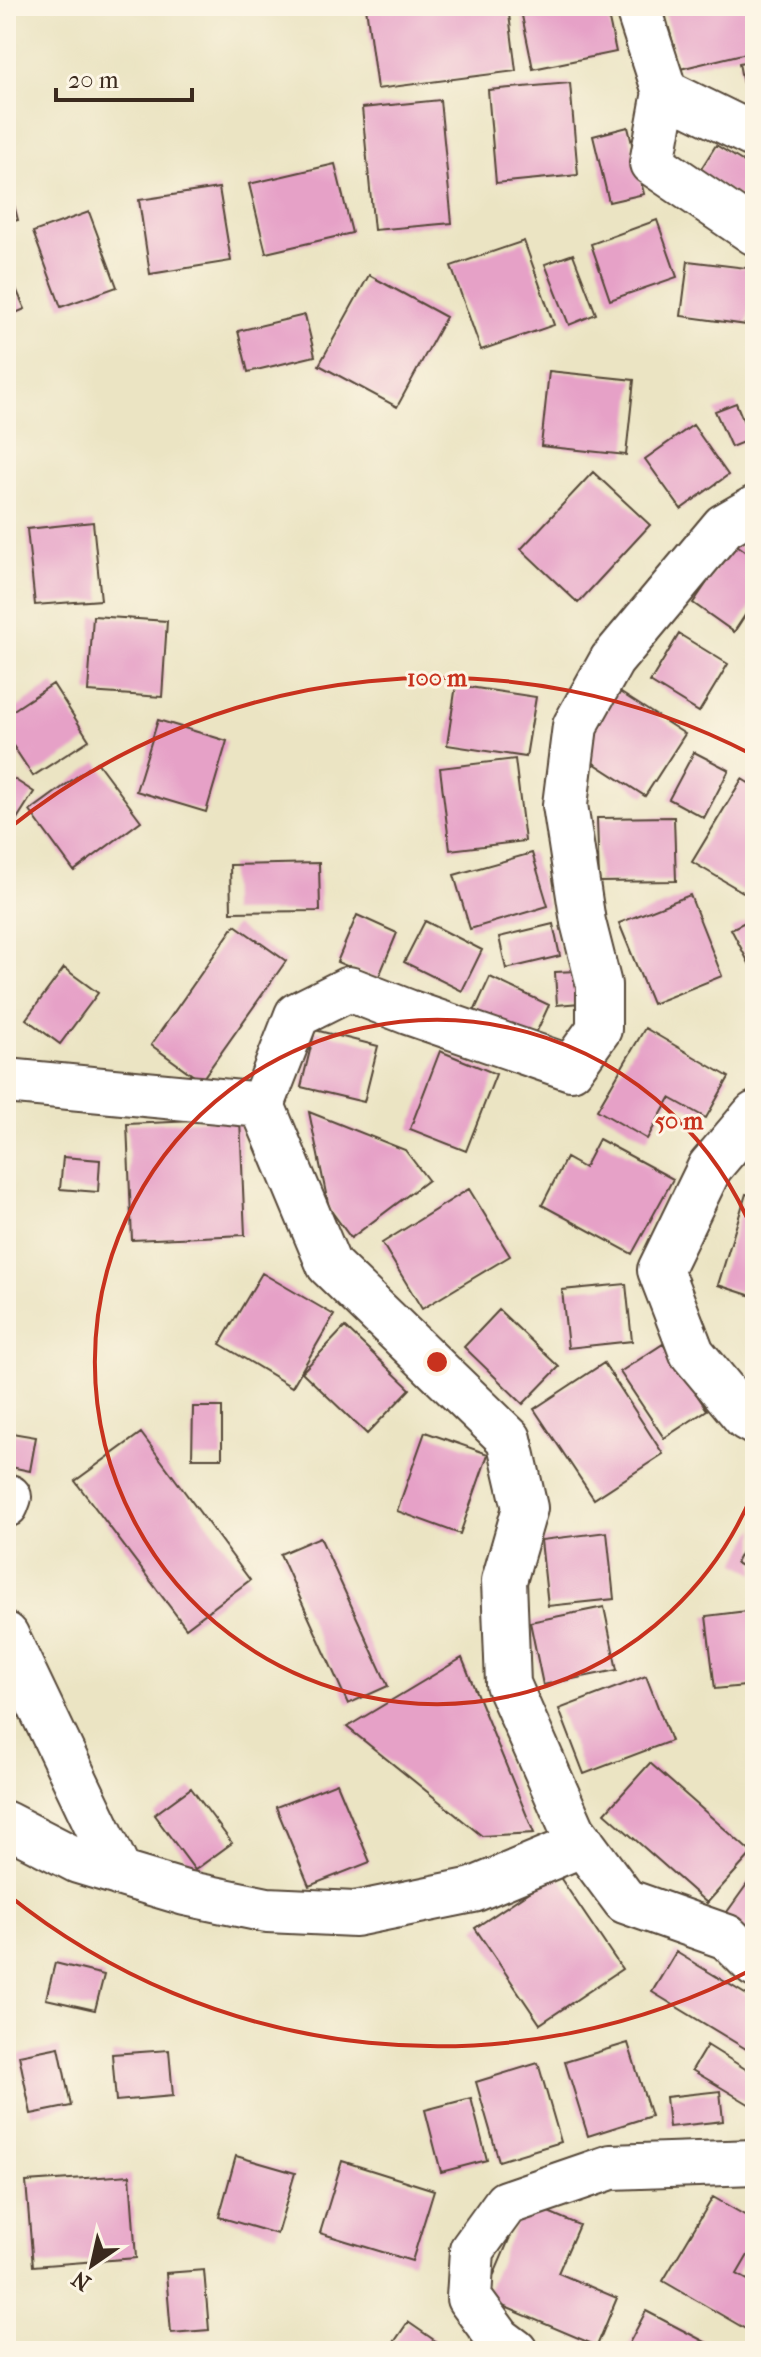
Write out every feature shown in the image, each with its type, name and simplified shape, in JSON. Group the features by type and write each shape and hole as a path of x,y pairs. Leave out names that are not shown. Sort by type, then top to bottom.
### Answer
{"street":[{"path":"637,6 665,92 652,163 755,233"},
{"path":"665,92 755,136"},
{"path":"755,508 724,526 612,660 575,726 565,805 583,922 599,985 599,1029 571,1068 349,989 297,1015 262,1105 329,1265 509,1439 525,1508 504,1581 508,1684 573,1831 625,1901 727,1937 755,1965"},
{"path":"6,1081 262,1105"},
{"path":"755,1114 710,1167 660,1270 692,1353 746,1418 755,1423"},
{"path":"6,1635 120,1874"},
{"path":"6,1824 78,1861 185,1893 267,1910 355,1914 473,1890 583,1844"},
{"path":"515,2351 499,2339 469,2298 472,2250 506,2203 611,2167 755,2162"}],"building":[{"path":"508,6 516,71 377,89 366,7"},
{"path":"520,6 606,6 616,52 533,69"},
{"path":"663,6 755,6 755,51 680,69"},
{"path":"755,60 755,109 748,111 739,63"},
{"path":"570,83 578,175 496,183 488,90"},
{"path":"440,100 452,223 374,230 362,108"},
{"path":"628,127 644,194 609,202 593,136"},
{"path":"716,145 755,169 755,207 699,172"},
{"path":"335,164 352,233 266,253 249,184"},
{"path":"6,175 18,220 6,223"},
{"path":"219,188 231,261 150,274 139,200"},
{"path":"89,212 117,287 61,307 33,232"},
{"path":"657,220 677,277 610,300 591,244"},
{"path":"524,241 554,325 481,350 451,266"},
{"path":"573,254 596,314 569,325 545,264"},
{"path":"688,261 755,269 747,325 681,316"},
{"path":"6,266 25,309 6,317"},
{"path":"369,275 446,317 397,407 319,365"},
{"path":"305,315 315,356 248,372 238,331"},
{"path":"549,371 634,380 626,455 541,446"},
{"path":"736,403 751,439 731,447 715,411"},
{"path":"693,425 728,475 681,509 645,459"},
{"path":"593,472 650,525 578,603 521,549"},
{"path":"93,522 101,600 35,605 27,529"},
{"path":"734,543 755,558 755,600 734,632 693,603"},
{"path":"93,616 167,621 162,697 88,692"},
{"path":"679,634 728,664 699,712 650,682"},
{"path":"53,684 89,740 33,776 6,735 6,715"},
{"path":"456,685 536,697 526,757 447,745"},
{"path":"618,691 685,734 645,796 578,753"},
{"path":"158,720 227,741 206,812 136,791"},
{"path":"694,752 729,770 704,818 669,799"},
{"path":"515,759 525,841 450,850 440,768"},
{"path":"97,762 141,821 74,871 30,811"},
{"path":"6,774 34,792 6,836"},
{"path":"742,779 755,787 755,899 692,862"},
{"path":"674,817 676,881 599,882 597,818"},
{"path":"532,853 548,906 470,929 454,875"},
{"path":"319,863 320,911 231,912 230,865"},
{"path":"690,895 722,976 652,1004 619,923"},
{"path":"357,915 397,933 378,979 337,962"},
{"path":"753,918 755,968 752,969 731,929"},
{"path":"425,921 482,950 462,991 404,962"},
{"path":"553,924 560,956 506,969 499,937"},
{"path":"235,925 286,961 201,1081 151,1045"},
{"path":"64,968 98,993 60,1044 26,1019"},
{"path":"577,971 580,1003 557,1005 555,972"},
{"path":"490,977 549,1005 532,1042 473,1014"},
{"path":"645,1028 729,1077 706,1118 670,1098 647,1139 597,1110"},
{"path":"315,1030 378,1046 364,1102 301,1087"},
{"path":"440,1051 496,1074 466,1151 410,1129"},
{"path":"309,1112 405,1150 428,1180 351,1238 329,1208"},
{"path":"240,1119 245,1235 132,1240 127,1124"},
{"path":"599,1139 673,1179 632,1254 542,1205 566,1158 584,1168"},
{"path":"63,1157 100,1160 98,1192 60,1189"},
{"path":"469,1189 510,1256 422,1309 382,1243"},
{"path":"746,1194 755,1196 755,1297 718,1285"},
{"path":"262,1273 334,1315 292,1387 220,1344"},
{"path":"626,1284 632,1341 568,1348 562,1290"},
{"path":"499,1310 559,1367 523,1404 464,1347"},
{"path":"345,1327 410,1389 367,1434 302,1372"},
{"path":"663,1344 707,1410 664,1438 620,1372"},
{"path":"604,1363 663,1454 594,1499 534,1409"},
{"path":"193,1407 222,1407 222,1458 192,1458"},
{"path":"6,1432 36,1437 30,1471 6,1466"},
{"path":"425,1432 488,1454 460,1534 397,1511"},
{"path":"141,1433 250,1580 186,1628 75,1481"},
{"path":"755,1527 755,1573 736,1563"},
{"path":"607,1532 614,1599 548,1606 541,1540"},
{"path":"320,1537 388,1686 348,1704 280,1554"},
{"path":"604,1607 617,1670 543,1685 530,1622"},
{"path":"755,1610 755,1685 715,1689 706,1616"},
{"path":"462,1658 534,1833 482,1836 347,1727"},
{"path":"646,1676 671,1741 584,1774 559,1709"},
{"path":"650,1763 752,1853 707,1903 605,1813"},
{"path":"337,1783 370,1862 309,1886 276,1807"},
{"path":"191,1788 232,1843 195,1870 154,1815"},
{"path":"557,1873 622,1969 540,2024 475,1928"},
{"path":"755,1873 755,1942 722,1919"},
{"path":"676,1952 755,2000 755,2035 746,2049 652,1992"},
{"path":"55,1963 104,1975 95,2010 46,1999"},
{"path":"628,2043 651,2116 588,2136 565,2062"},
{"path":"707,2045 755,2075 755,2101 752,2106 692,2070"},
{"path":"59,2047 71,2106 31,2114 19,2055"},
{"path":"169,2050 173,2096 116,2101 112,2054"},
{"path":"538,2063 561,2142 499,2161 476,2082"},
{"path":"720,2091 723,2121 669,2127 666,2097"},
{"path":"471,2098 487,2160 441,2172 425,2110"},
{"path":"236,2156 295,2173 277,2234 219,2217"},
{"path":"342,2161 434,2190 412,2261 320,2233"},
{"path":"130,2175 136,2258 33,2266 26,2182"},
{"path":"713,2197 755,2221 755,2243 737,2274 755,2284 755,2321 749,2331 663,2281"},
{"path":"525,2202 579,2225 558,2273 617,2298 597,2346 484,2298"},
{"path":"204,2270 209,2330 171,2333 166,2273"},
{"path":"646,2311 711,2345 708,2351 625,2351"},
{"path":"408,2322 450,2351 388,2351"}]}
